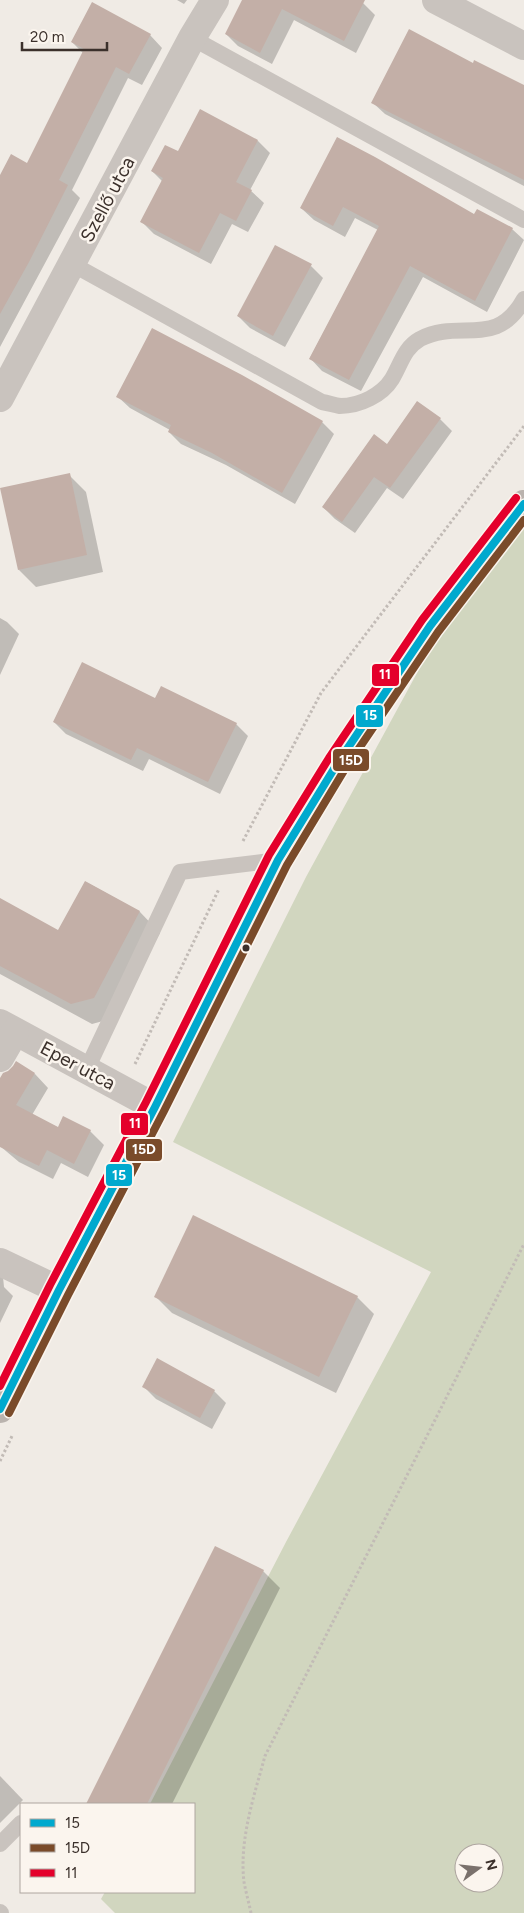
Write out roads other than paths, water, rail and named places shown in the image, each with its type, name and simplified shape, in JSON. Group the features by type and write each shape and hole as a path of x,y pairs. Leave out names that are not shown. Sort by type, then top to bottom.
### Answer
{"main road":[{"path":"0,1410 59,1290 155,1107 278,860 337,764 430,626 524,504"}],"street":[{"name":"Szellő utca","path":"0,398 192,38 215,0"},
{"path":"436,0 524,46"},
{"path":"0,1058 8,1028"},
{"name":"Eper utca","path":"8,1028 155,1107"},
{"path":"0,1262 59,1290"}],"lane":[{"path":"192,38 524,220"},
{"path":"72,264 322,402 340,406 358,404 372,398 383,389 392,379 409,346 419,340 435,332 487,330 500,325 510,317 524,299"},
{"path":"87,1069 180,872 278,860"},
{"path":"0,1844 20,1824"}]}
